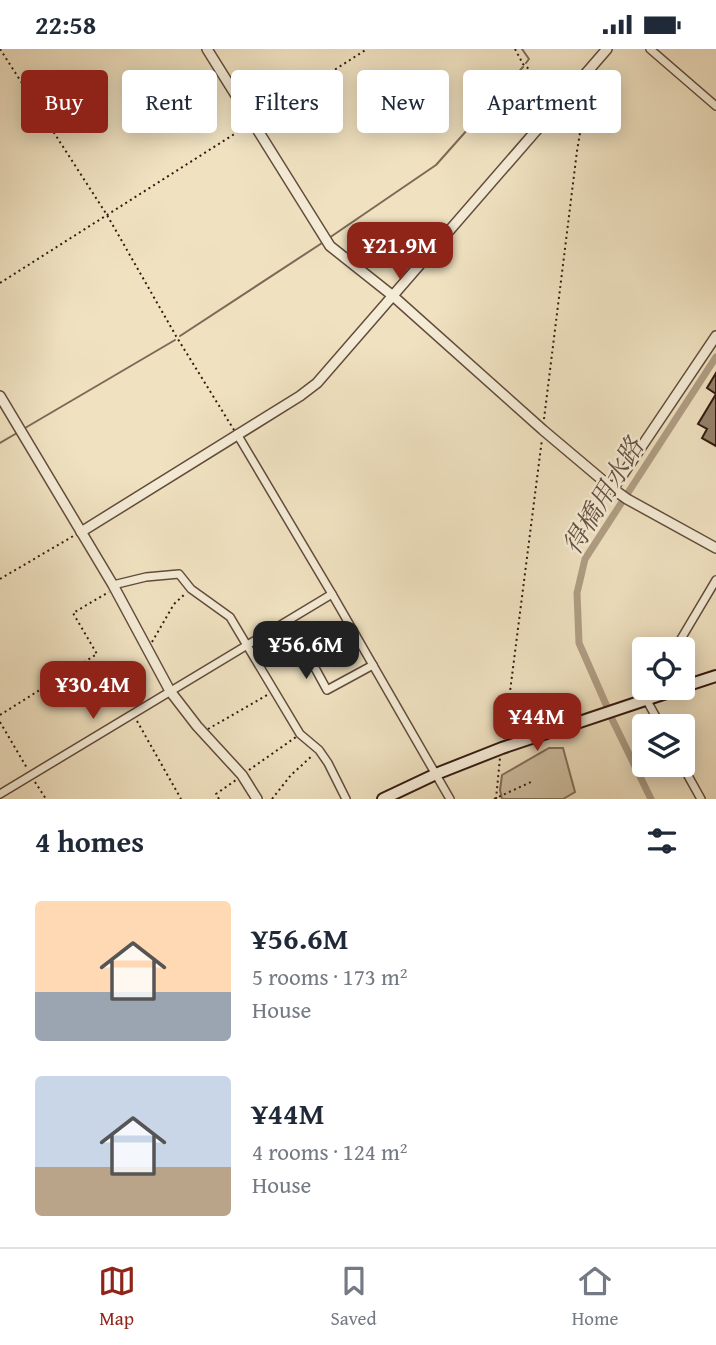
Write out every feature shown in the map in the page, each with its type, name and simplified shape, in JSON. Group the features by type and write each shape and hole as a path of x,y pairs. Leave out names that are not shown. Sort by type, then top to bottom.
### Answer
{"main road":[{"path":"695,683 716,676"},
{"path":"383,799 436,774 502,748 643,700"}],"street":[{"path":"207,49 231,87"},
{"path":"590,68 607,49"},
{"path":"650,49 716,106"},
{"path":"260,133 330,246 393,296 543,430 620,494 716,548"},
{"path":"81,532 317,383 534,133"},
{"path":"620,494 716,336"},
{"path":"0,396 114,587 170,691 242,775 257,799"},
{"path":"237,434 450,799"},
{"path":"114,587 146,577 179,574 191,589 230,617 300,734 319,750 328,763 346,799"},
{"path":"682,637 716,580"},
{"path":"0,794 332,594"},
{"path":"353,630 309,657 327,690 373,665"},
{"path":"689,777 701,799"}],"path":[{"path":"0,49 107,215 176,336 237,434"},
{"path":"334,70 367,49"},
{"path":"515,49 523,64 530,70"},
{"path":"495,799 577,151 590,68"},
{"path":"0,283 236,133"},
{"path":"0,579 81,532"},
{"path":"0,715 97,654 74,613 114,587"},
{"path":"148,649 174,604 191,589"},
{"path":"203,732 274,691"},
{"path":"133,714 181,799"},
{"path":"0,722 46,799"},
{"path":"219,799 216,795 300,734"},
{"path":"272,799 291,775 319,750"},
{"path":"495,799 531,782"}],"shaded area":[{"path":"549,748 563,748 575,792 563,799 502,799 502,775"}],"building":[{"path":"716,373 716,394 707,388"},
{"path":"716,394 716,446 702,438 707,429 698,424"}],"waterway":[{"path":"522,49 529,59 526,63"},
{"path":"329,238 436,165 523,67"},
{"path":"180,336 322,243"},
{"path":"25,428 175,340"},
{"name":"得橋用水路","path":"608,709 579,643 577,593 585,559 716,357"},
{"path":"0,443 17,433"},
{"name":"得橋用水路","path":"611,717 651,799"}]}
